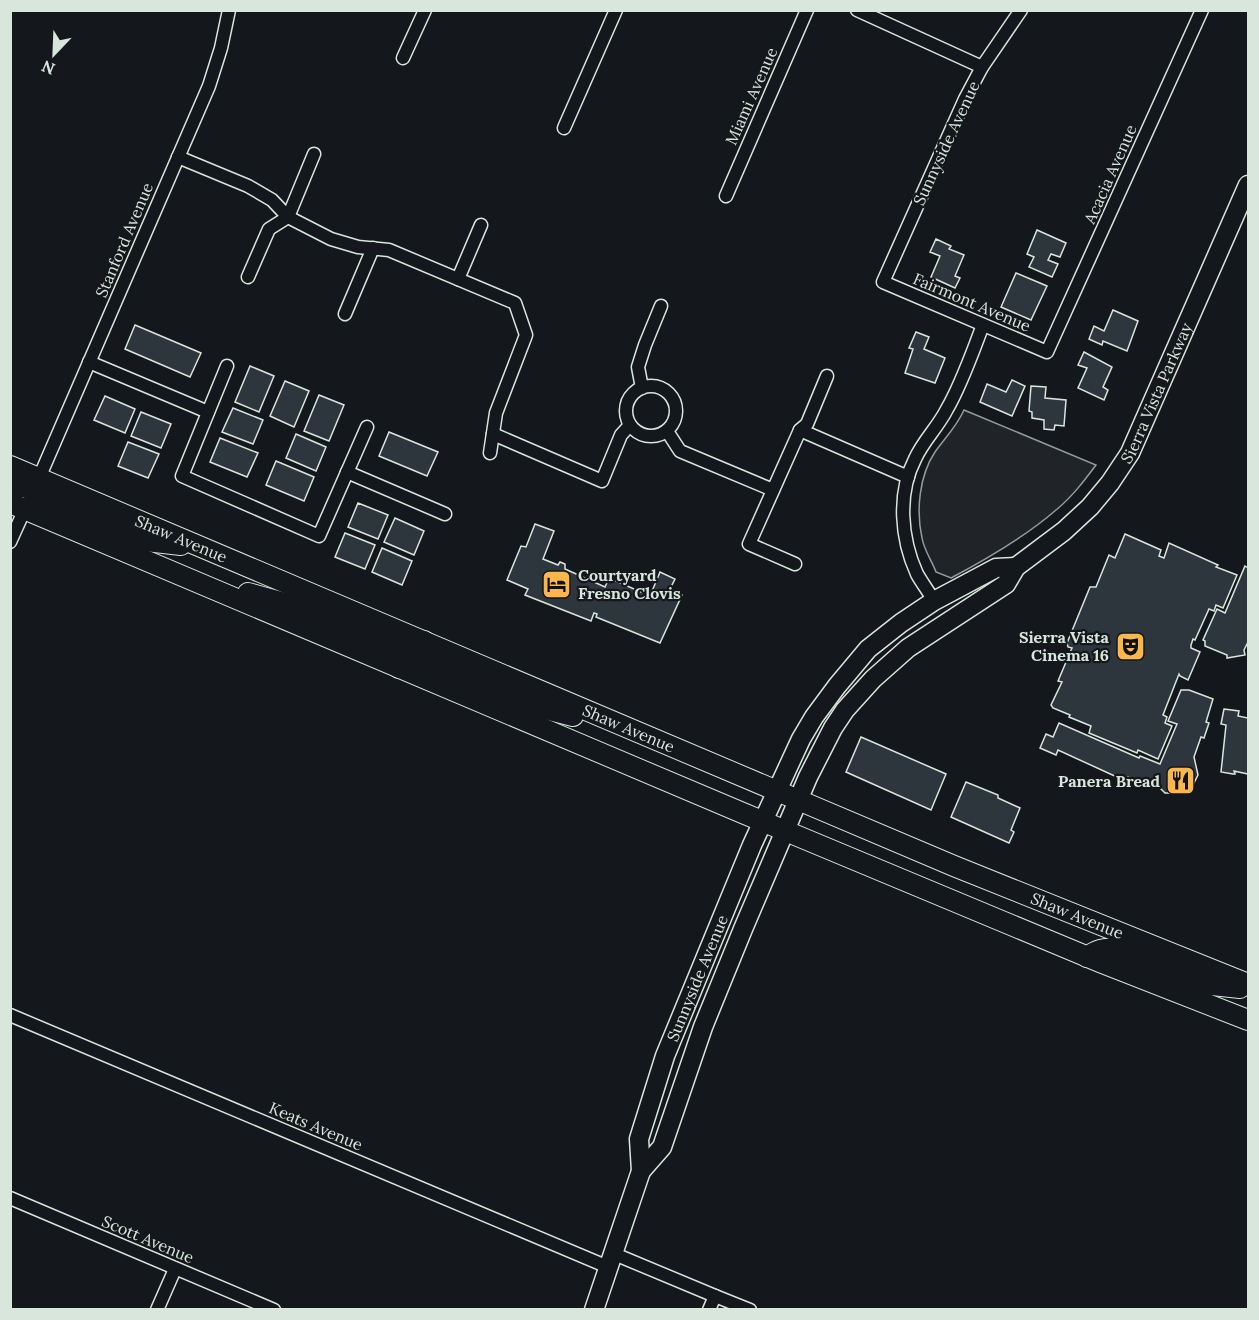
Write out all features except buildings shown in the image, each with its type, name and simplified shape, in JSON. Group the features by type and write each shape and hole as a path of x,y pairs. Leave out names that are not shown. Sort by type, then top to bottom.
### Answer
{"main road":[{"name":"Sierra Vista Parkway","path":"798,799 821,750 845,710 890,662 928,633 1005,584 1016,567 1064,531 1090,507 1110,483 1130,453 1248,185"},
{"name":"Shaw Avenue","path":"10,466 954,866 1248,984"},
{"path":"10,485 26,488 39,478"},
{"path":"18,506 40,498 146,541 204,548"},
{"name":"Shaw Avenue","path":"18,506 1087,957 1248,1020"},
{"name":"Sierra Vista Parkway","path":"776,791 814,717 868,649 934,601 996,568 1016,567"},
{"path":"182,576 295,606 397,648 408,649 424,641"},
{"path":"845,710 871,665 933,613 934,601"},
{"path":"399,668 412,659 422,658 534,706 632,730"},
{"name":"Sunnyside Avenue","path":"594,1310 640,1171 639,1139 665,1056 776,791"},
{"name":"Sunnyside Avenue","path":"640,1171 662,1147 716,993 798,799"},
{"path":"1087,957 1096,950 1114,949 1203,984 1248,989"}],"street":[{"name":"Stanford Avenue","path":"39,478 209,86 221,48 229,10"},
{"path":"403,58 425,10"},
{"path":"564,128 616,10"},
{"name":"Miami Avenue","path":"726,196 807,10"},
{"path":"857,10 982,67"},
{"name":"Sunnyside Avenue","path":"883,282 965,99 982,67 1021,10"},
{"name":"Acacia Avenue","path":"1047,352 1202,10"},
{"path":"248,277 269,229 288,217 314,154"},
{"path":"178,157 248,186 272,200 288,217 331,239 358,247 389,250 514,303 526,335 496,413 490,453"},
{"path":"458,279 481,225"},
{"path":"345,314 373,248"},
{"name":"Fairmont Avenue","path":"883,282 1047,352"},
{"path":"642,388 638,367 661,306"},
{"path":"934,601 918,575 908,550 903,525 903,502 914,460 957,391 982,325"},
{"path":"89,362 208,412"},
{"path":"227,366 182,476 319,536 367,427"},
{"path":"795,564 749,544 800,430 807,424 827,376"},
{"path":"650,386 659,388 672,398 675,405 675,419 666,431 653,436 636,431 630,425 627,417 629,400 642,388 650,386"},
{"path":"493,434 602,481 621,435 630,425"},
{"path":"800,430 908,477"},
{"path":"666,431 680,451 772,490"},
{"path":"347,472 445,514"},
{"path":"10,542 18,506"},
{"name":"Keats Avenue","path":"10,1015 610,1260 750,1310"},
{"name":"Scott Avenue","path":"10,1198 274,1310"},
{"path":"157,1310 175,1269"},
{"path":"709,1310 715,1296"}],"shaded area":[{"path":"964,410 1096,465 1073,494 1044,520 1005,547 951,578 936,572 926,551 920,528 919,505 922,483 930,461"}],"place":[{"name":"Courtyard Fresno Clovis","path":"557,584"},
{"name":"Sierra Vista Cinema 16","path":"1130,646"},
{"name":"Panera Bread","path":"1181,781"}]}
